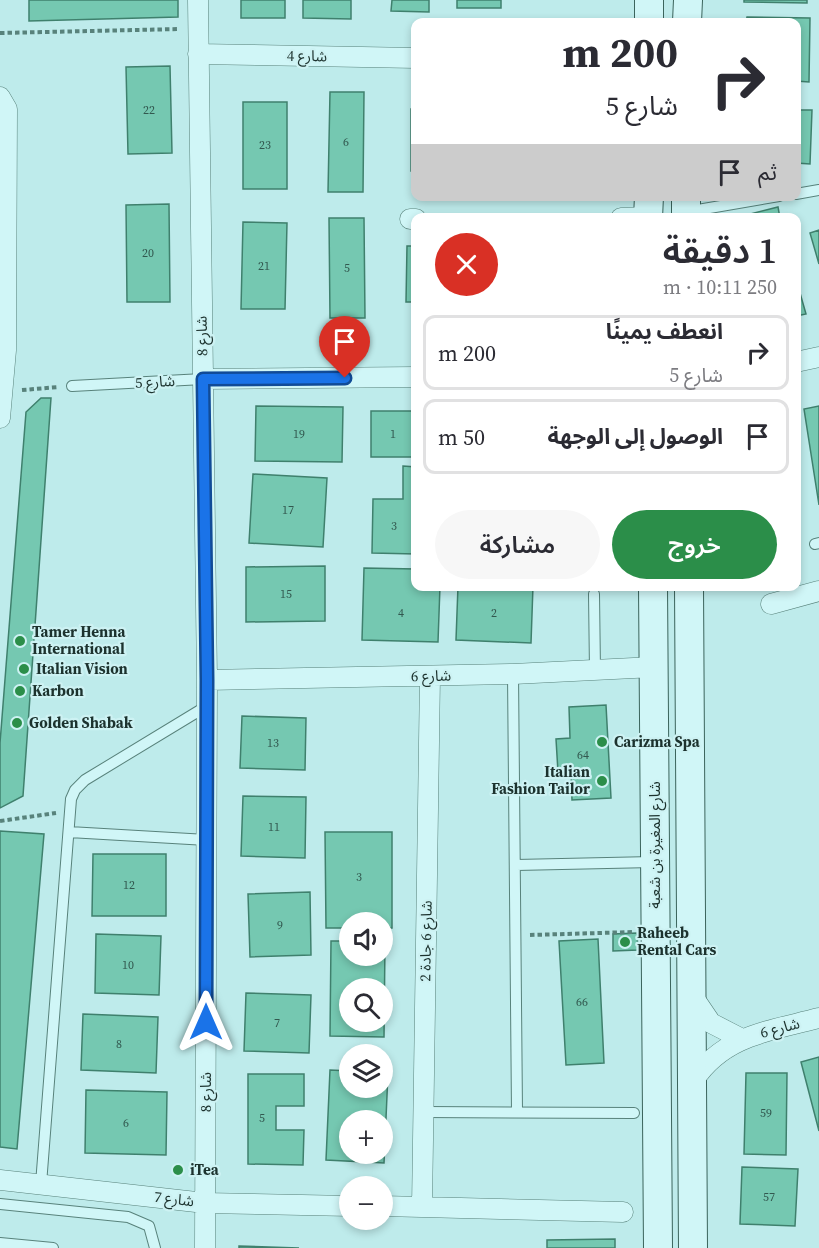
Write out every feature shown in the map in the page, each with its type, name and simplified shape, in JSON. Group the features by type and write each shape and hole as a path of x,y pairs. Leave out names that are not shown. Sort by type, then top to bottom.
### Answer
{"main road":[{"path":"649,0 649,18"},
{"path":"687,18 688,0"},
{"name":"شارع المغيرة بن شعبة","path":"653,591 658,1248"},
{"path":"689,591 694,1080 693,1248"}],"street":[{"name":"شارع 8","path":"198,0 207,680 205,1248"},
{"name":"شارع 4","path":"198,54 411,58"},
{"path":"0,97 7,109 3,391 0,418"},
{"path":"801,361 819,357"},
{"name":"شارع 5","path":"203,379 411,377"},
{"path":"771,604 819,591"},
{"name":"شارع 6","path":"207,680 513,674 654,667"},
{"name":"شارع 6 جادة 2","path":"422,1207 430,676"},
{"name":"شارع 6","path":"692,995 711,1023 725,1033 742,1039"},
{"name":"شارع 6","path":"694,1080 714,1055 742,1039 819,1018"},
{"name":"شارع 7","path":"0,1180 205,1203 339,1206"},
{"path":"393,1206 623,1212"}],"lane":[{"path":"801,193 819,190"},
{"path":"686,209 743,201"},
{"name":"شارع 5","path":"72,386 203,379"},
{"path":"594,594 595,670"},
{"path":"513,674 517,1112"},
{"path":"41,1184 70,811 75,790 85,780 207,706"},
{"path":"69,832 207,840"},
{"path":"516,865 656,862"},
{"path":"424,1112 634,1113"},
{"path":"0,1204 128,1216 149,1226 155,1248"},
{"path":"0,1243 53,1248"}],"path":[{"path":"0,33 197,29"},
{"path":"3,391 72,386"},
{"path":"0,821 70,811"},
{"path":"516,935 656,932"}],"building":[{"path":"29,0 178,0 178,17 29,21"},
{"path":"241,0 285,0 285,18 241,18"},
{"path":"303,0 351,0 351,19 303,18"},
{"path":"392,0 429,0 429,12 391,11"},
{"path":"457,0 501,0 501,8 457,8"},
{"path":"744,0 807,0 807,3 744,2"},
{"path":"747,17 810,18 809,82 801,81 801,18"},
{"path":"170,66 172,153 128,154 126,67"},
{"path":"330,92 364,92 363,192 328,192"},
{"path":"243,102 287,102 287,189 243,189"},
{"path":"801,110 812,110 810,164 801,163"},
{"path":"169,204 170,302 127,302 126,205"},
{"path":"778,207 779,213 754,213"},
{"path":"329,218 364,218 365,318 330,318"},
{"path":"243,222 287,223 285,309 241,309"},
{"path":"819,230 819,264 810,233"},
{"path":"407,246 411,246 411,302 406,302"},
{"path":"801,296 806,314 801,315"},
{"path":"41,398 51,398 23,796 0,808 0,743 26,412"},
{"path":"256,406 343,407 342,462 255,461"},
{"path":"819,406 819,505 804,409"},
{"path":"371,411 411,411 411,457 371,457"},
{"path":"403,466 411,467 411,554 372,553 373,499 403,499"},
{"path":"253,474 327,478 323,547 249,543"},
{"path":"325,566 325,621 246,622 246,567"},
{"path":"364,568 411,569 411,591 440,591 438,642 362,640"},
{"path":"458,591 533,591 531,643 456,640"},
{"path":"606,705 611,798 572,800 571,772 558,772 556,739 570,738 569,707"},
{"path":"242,716 306,718 305,770 240,768"},
{"path":"243,796 306,797 305,858 241,856"},
{"path":"0,831 44,834 17,1149 0,1147"},
{"path":"325,832 392,832 392,912 339,912 339,928 326,928"},
{"path":"93,854 166,854 166,916 92,916"},
{"path":"310,892 311,955 250,957 248,894"},
{"name":"Raheeb Rental Cars","path":"637,933 638,950 613,951 613,934"},
{"path":"96,934 161,936 159,995 95,993"},
{"path":"598,939 604,1063 566,1065 559,941"},
{"path":"331,941 339,941 339,966 385,966 385,978 339,978 339,1032 384,1032 384,1037 330,1036"},
{"path":"246,993 311,995 309,1053 244,1051"},
{"path":"83,1014 158,1017 156,1073 81,1070"},
{"path":"819,1057 819,1131 801,1062"},
{"path":"330,1070 339,1070 339,1098 387,1098 386,1110 339,1110 339,1161 326,1160"},
{"path":"746,1073 787,1073 786,1155 744,1154"},
{"path":"248,1074 304,1074 304,1106 276,1106 276,1130 304,1130 303,1165 248,1164"},
{"path":"86,1090 167,1092 166,1155 85,1153"},
{"path":"742,1167 798,1169 795,1226 740,1224"},
{"path":"615,1239 615,1248 547,1248 547,1240"},
{"path":"239,1246 299,1248 239,1248"}],"place":[{"name":"Tamer Henna International","path":"20,641"},
{"name":"Italian Vision","path":"24,669"},
{"name":"Karbon","path":"20,691"},
{"name":"Golden Shabak","path":"17,723"},
{"name":"Carizma Spa","path":"602,742"},
{"name":"Italian Fashion Tailor","path":"602,781"},
{"name":"Raheeb Rental Cars","path":"625,942"},
{"name":"iTea","path":"178,1170"}],"route":[{"path":"206,1022 207,680 203,379 345,378"}]}
